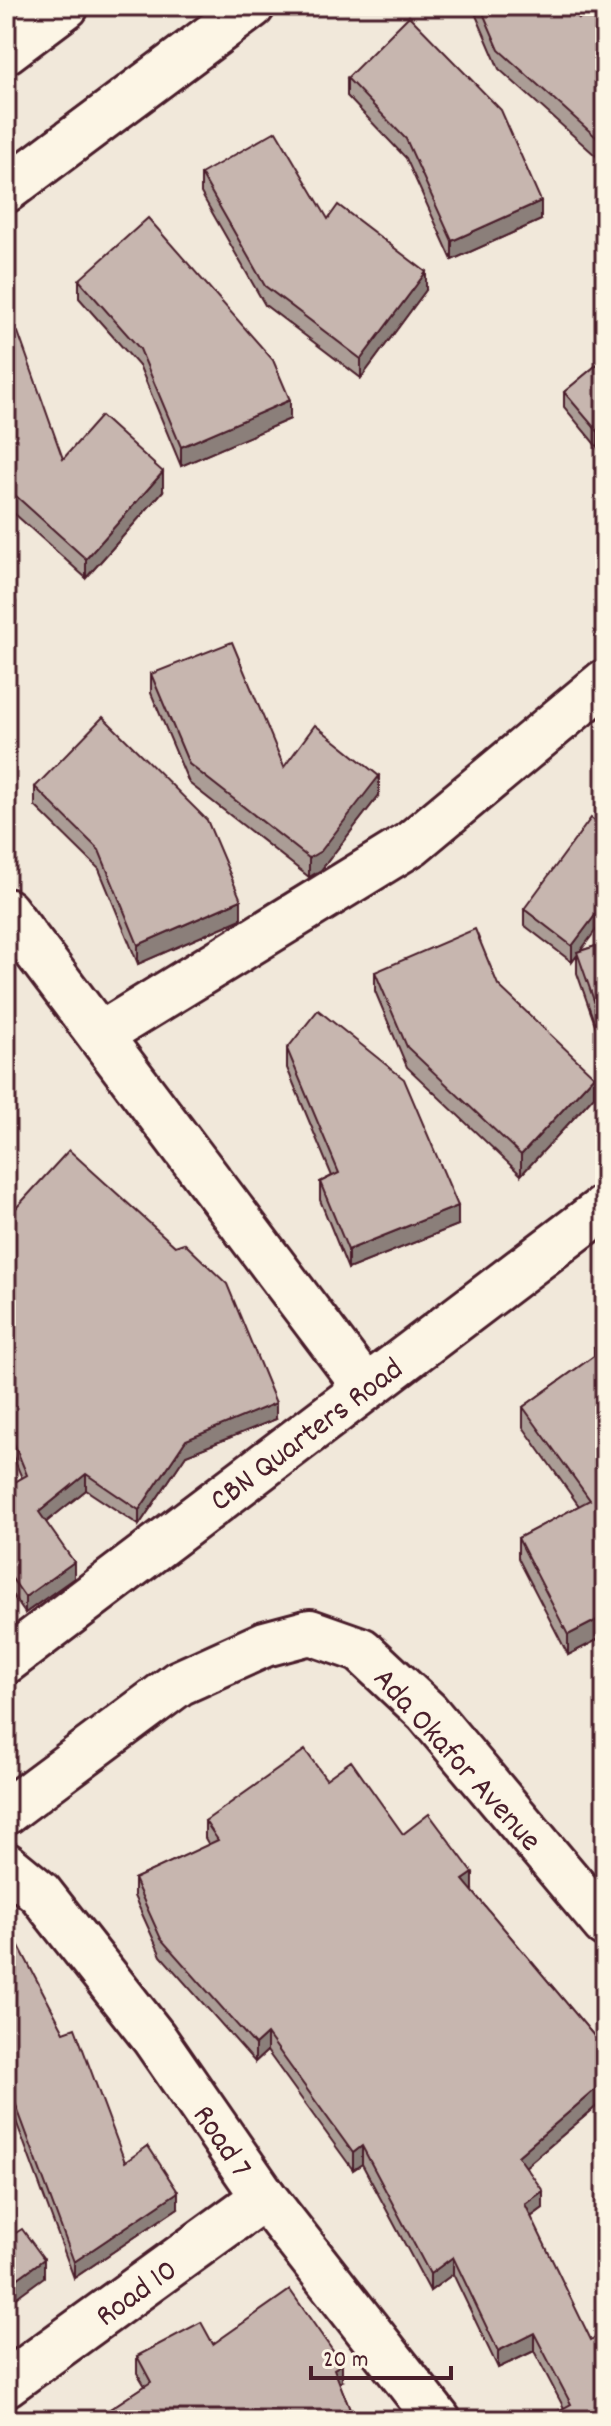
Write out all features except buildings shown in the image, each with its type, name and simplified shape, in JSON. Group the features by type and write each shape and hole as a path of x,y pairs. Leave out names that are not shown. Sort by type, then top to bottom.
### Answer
{"street":[{"path":"6,51 66,6"},
{"path":"6,190 252,6"},
{"path":"100,1035 411,844 605,682"},
{"path":"6,911 365,1387"},
{"name":"CBN Quarters Road","path":"6,1661 605,1207"},
{"name":"Ada Okafor Avenue","path":"6,1812 179,1683 265,1644 310,1632 361,1650 427,1712 605,1924"},
{"name":"Road 7","path":"6,1865 40,1893 154,2038 264,2197 438,2420"},
{"name":"Road 10","path":"6,2384 264,2197"}]}
